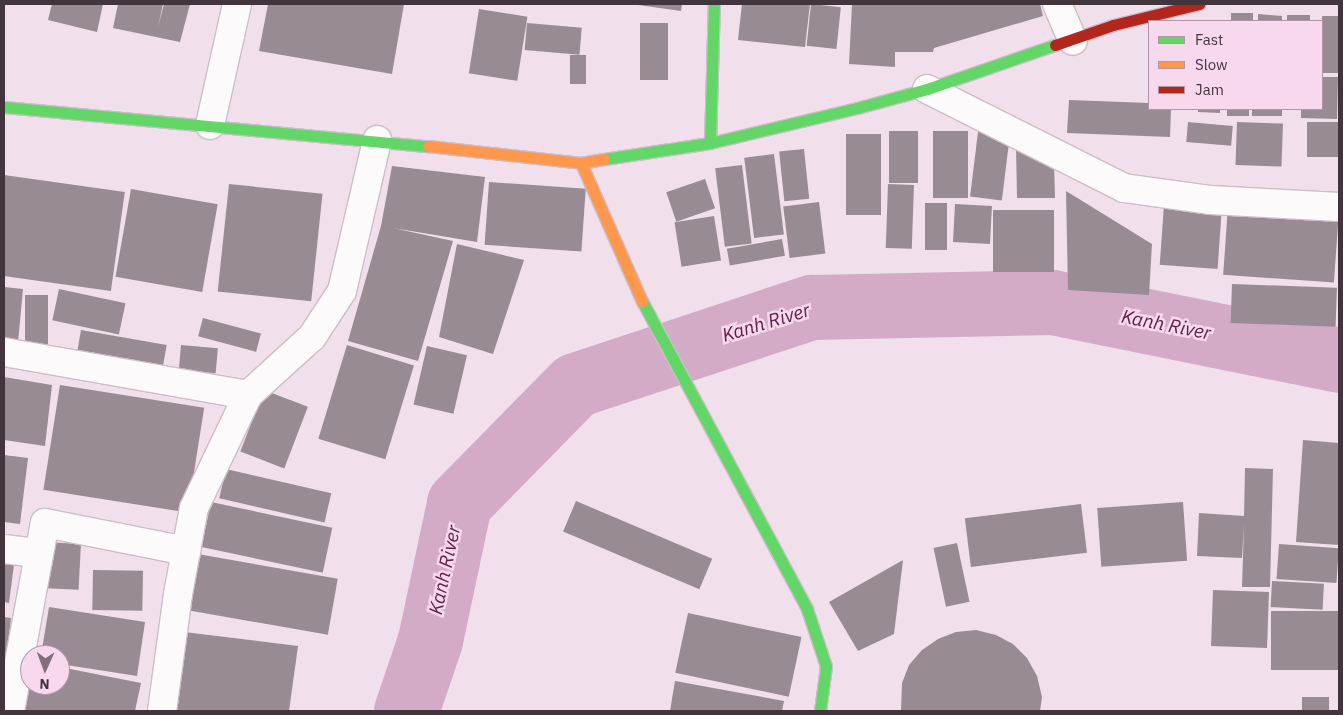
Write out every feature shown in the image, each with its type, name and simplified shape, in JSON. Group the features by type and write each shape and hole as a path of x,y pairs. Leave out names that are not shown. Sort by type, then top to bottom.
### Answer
{"street":[{"path":"210,125 237,4"},
{"path":"710,143 714,4"},
{"path":"1057,4 1074,41"},
{"path":"4,107 377,140 581,163 710,143 927,89 1074,41 1113,25 1199,4"},
{"path":"927,89 1124,188 1212,200 1339,207"},
{"path":"162,711 194,508 248,395 312,337 342,291 377,140"},
{"path":"581,163 649,316 807,609 826,666 820,711"},
{"path":"4,352 248,395"},
{"path":"10,711 45,523 186,551"},
{"path":"4,549 39,554"}],"building":[{"path":"52,4 103,4 97,32 48,20"},
{"path":"118,4 163,4 158,27 164,4 190,4 180,42 113,28"},
{"path":"268,4 404,4 392,74 259,51"},
{"path":"631,4 682,4 681,11"},
{"path":"742,4 810,4 805,47 738,40"},
{"path":"811,4 841,7 836,49 807,46"},
{"path":"852,4 1040,4 1043,16 934,48 933,52 895,52 895,67 849,64"},
{"path":"479,9 527,17 517,81 469,73"},
{"path":"1231,13 1253,13 1253,20 1231,20"},
{"path":"1258,14 1282,16 1282,20 1258,20"},
{"path":"1287,15 1310,15 1310,20 1287,20"},
{"path":"1322,16 1339,16 1339,73 1323,73"},
{"path":"527,23 582,28 579,55 525,50"},
{"path":"640,23 668,23 668,80 640,80"},
{"path":"570,55 586,55 586,84 570,84"},
{"path":"1323,77 1338,77 1337,119 1301,118 1301,110 1323,110"},
{"path":"1069,100 1148,103 1148,110 1171,110 1170,137 1067,133"},
{"path":"1198,110 1220,110 1220,113 1198,112"},
{"path":"1227,110 1249,110 1249,116 1227,116"},
{"path":"1252,110 1282,110 1282,116 1252,116"},
{"path":"1188,122 1233,126 1231,146 1186,142"},
{"path":"1237,122 1283,124 1281,167 1235,165"},
{"path":"1307,122 1339,122 1339,157 1307,157"},
{"path":"889,131 918,131 918,183 889,183"},
{"path":"933,131 968,131 968,198 933,198"},
{"path":"978,132 1010,136 1002,200 970,197"},
{"path":"846,134 881,134 881,215 846,215"},
{"path":"1016,144 1054,162 1055,198 1017,198"},
{"path":"804,149 809,199 784,201 779,152"},
{"path":"774,154 784,234 754,238 744,158"},
{"path":"742,165 752,243 725,247 715,168"},
{"path":"392,166 485,177 477,242 393,228 453,241 418,361 348,341 381,226"},
{"path":"4,175 125,192 111,291 4,276"},
{"path":"705,179 715,208 676,222 666,192"},
{"path":"489,182 586,189 581,252 485,245"},
{"path":"229,184 322,194 311,301 218,291"},
{"path":"888,184 914,185 912,249 886,248"},
{"path":"131,189 218,204 202,292 116,277"},
{"path":"1066,191 1152,244 1149,295 1068,290"},
{"path":"819,202 825,254 790,258 783,206"},
{"path":"925,203 947,203 947,250 925,250"},
{"path":"955,204 992,206 990,244 953,242"},
{"path":"1164,204 1222,208 1218,269 1160,265"},
{"path":"1228,206 1339,214 1334,283 1223,275"},
{"path":"993,210 1054,210 1054,272 993,272"},
{"path":"714,216 721,260 682,267 674,222"},
{"path":"782,239 785,256 730,265 727,249"},
{"path":"457,244 524,260 493,354 439,337"},
{"path":"1232,284 1337,288 1336,327 1231,323"},
{"path":"4,287 23,289 18,342 4,340"},
{"path":"59,289 126,303 119,334 52,320"},
{"path":"25,295 48,295 48,346 25,346"},
{"path":"203,318 261,334 256,352 198,336"},
{"path":"81,330 167,345 163,366 77,351"},
{"path":"181,345 218,348 216,373 179,370"},
{"path":"347,345 414,365 385,459 318,439"},
{"path":"427,346 467,355 453,414 414,404"},
{"path":"4,377 52,385 45,446 4,440"},
{"path":"60,385 204,408 188,513 43,490"},
{"path":"264,390 308,407 284,468 240,452"},
{"path":"1303,440 1339,443 1339,545 1296,542"},
{"path":"4,455 28,458 20,524 4,522"},
{"path":"1245,468 1273,469 1270,587 1242,587 1244,524 1242,558 1197,556 1199,513 1244,516"},
{"path":"226,469 331,493 324,523 219,498"},
{"path":"576,501 712,559 699,589 563,531"},
{"path":"211,502 332,528 323,573 201,547"},
{"path":"1183,502 1187,561 1101,567 1097,508"},
{"path":"1081,504 1087,553 971,567 965,518"},
{"path":"44,542 81,544 79,590 42,588"},
{"path":"957,543 969,602 946,607 934,548"},
{"path":"1279,544 1339,548 1336,583 1277,579"},
{"path":"192,553 338,579 328,635 182,609"},
{"path":"4,556 15,557 9,603 4,602"},
{"path":"903,560 894,634 858,651 829,602"},
{"path":"93,570 143,571 142,611 92,610"},
{"path":"1272,581 1324,584 1323,610 1271,607"},
{"path":"1213,590 1269,592 1267,648 1211,646"},
{"path":"49,607 145,622 137,676 70,666 70,645 43,645"},
{"path":"1271,611 1339,611 1339,670 1271,670"},
{"path":"688,613 801,637 789,697 675,673"},
{"path":"4,617 11,618 7,654 4,654"},
{"path":"976,630 996,635 1013,644 1027,658 1037,676 1042,697 1040,711 901,711 902,683 909,665 922,650 938,639 956,632"},
{"path":"176,631 298,646 289,711 165,711"},
{"path":"70,669 141,683 135,711 17,711 21,695 70,695"},
{"path":"675,681 784,701 782,711 670,711"},
{"path":"1302,697 1329,697 1329,711 1302,711"}],"waterway":[{"name":"Kanh River","path":"406,711 430,640 459,503 575,385 811,307 1052,302 1339,360"}],"traffic: fast":[{"path":"710,143 714,4"},
{"path":"604,159 710,143 857,108 927,89 1055,45"},
{"path":"4,107 428,146"},
{"path":"642,301 807,609 826,666 820,711"}],"traffic: slow":[{"path":"428,146 581,163 604,159"},
{"path":"581,163 642,301"}],"traffic: jam":[{"path":"1055,45 1113,25 1199,4"}]}
